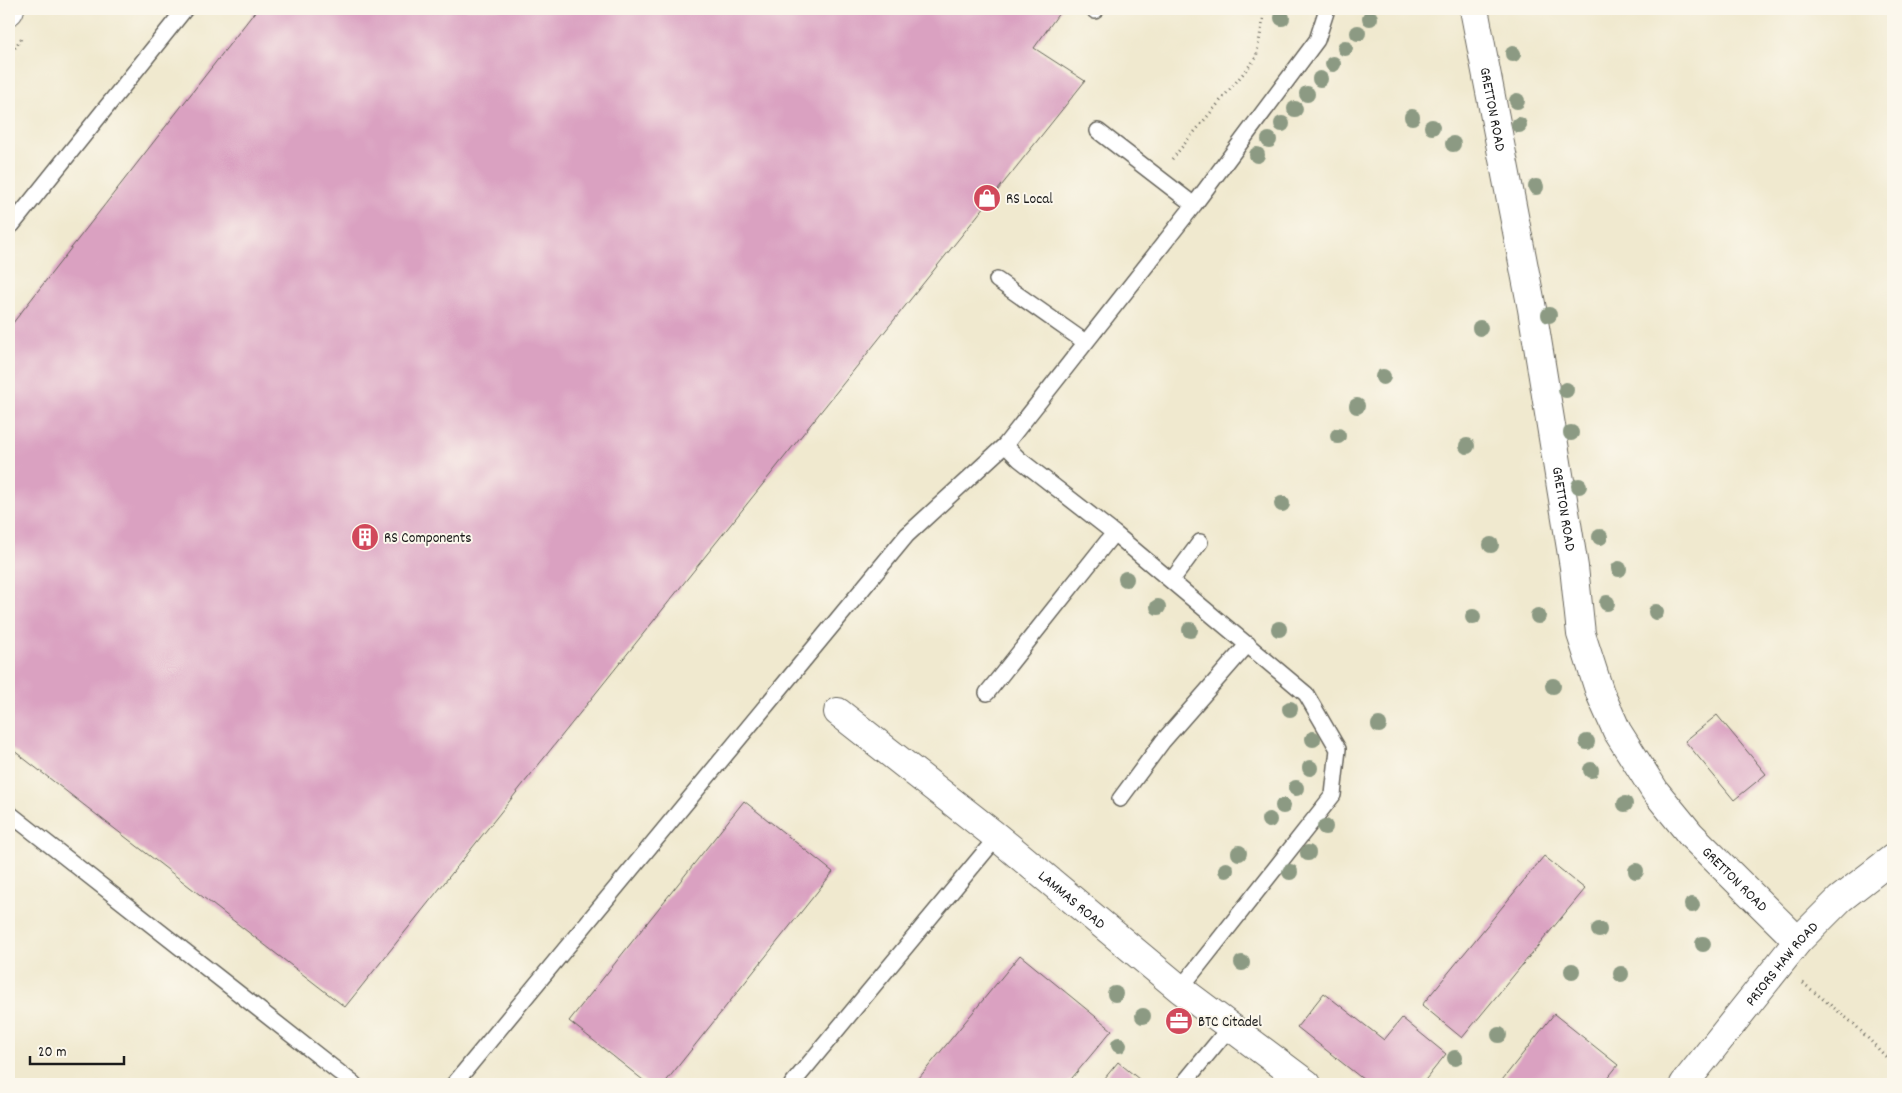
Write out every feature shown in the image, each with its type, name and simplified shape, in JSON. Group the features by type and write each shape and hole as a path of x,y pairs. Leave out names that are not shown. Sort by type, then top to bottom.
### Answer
{"street":[{"name":"GRETTON ROAD","path":"1474,9 1532,309 1574,567 1581,634 1600,693 1617,731 1655,792 1691,835 1798,941"},
{"name":"LAMMAS ROAD","path":"838,712 998,837 1180,989 1306,1084"},
{"name":"PRIORS HAW ROAD","path":"1684,1084 1798,941 1840,899 1893,858"}],"lane":[{"path":"9,222 12,225 185,9"},
{"path":"454,1084 907,534 1005,445 1194,205 1317,40 1327,9"},
{"path":"1098,131 1194,205"},
{"path":"997,280 1085,342"},
{"path":"1005,445 1026,465 1172,580 1306,694 1338,749 1334,795 1180,989"},
{"path":"987,694 1114,533"},
{"path":"1172,580 1200,542"},
{"path":"1120,799 1163,741 1248,644"},
{"path":"9,813 354,1084"},
{"path":"792,1084 998,837"},
{"path":"1182,1084 1230,1027"}],"path":[{"path":"1158,177 1256,58 1265,9"},
{"path":"1780,963 1854,1024 1893,1064"}],"building":[{"name":"RS Components","path":"257,9 1062,9 1034,48 1085,81 345,1007 9,747 9,328"},
{"path":"1717,715 1766,774 1734,800 1685,741"},
{"path":"744,801 833,872 664,1084 648,1084 569,1021"},
{"path":"1544,856 1585,889 1462,1038 1422,1005"},
{"path":"1020,955 1112,1030 1067,1084 914,1084"},
{"path":"1324,993 1384,1040 1402,1018 1446,1054 1422,1084 1369,1084 1297,1027"},
{"path":"1554,1014 1618,1065 1603,1084 1499,1084"},
{"path":"1118,1062 1145,1084 1100,1084"}],"place":[{"name":"RS Local","path":"987,198"},
{"name":"RS Components","path":"365,537"},
{"name":"BTC Citadel","path":"1179,1021"}]}
